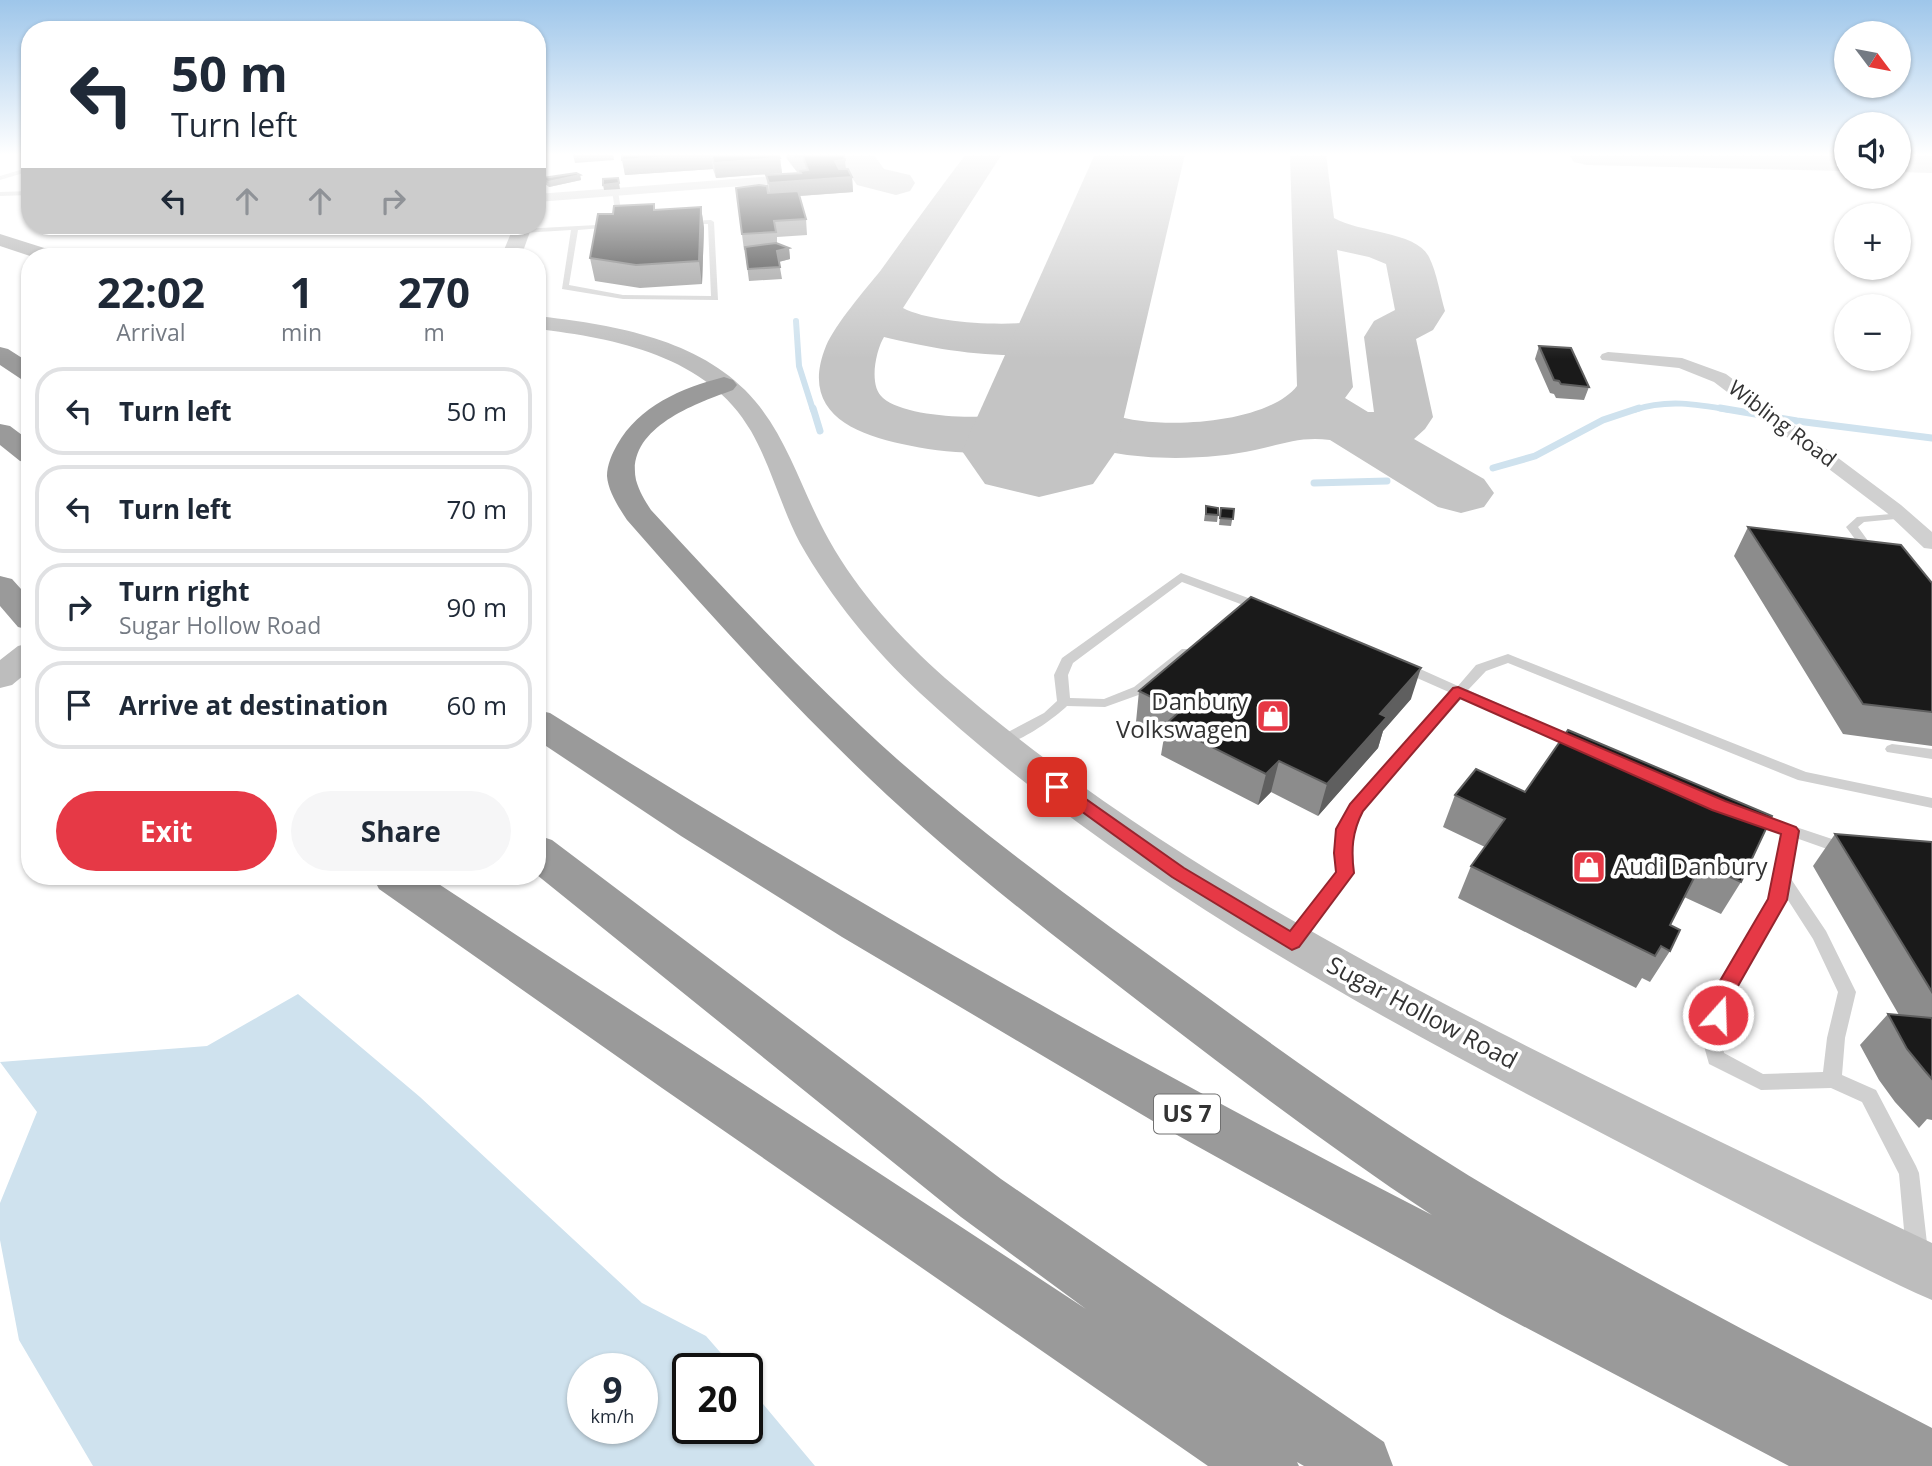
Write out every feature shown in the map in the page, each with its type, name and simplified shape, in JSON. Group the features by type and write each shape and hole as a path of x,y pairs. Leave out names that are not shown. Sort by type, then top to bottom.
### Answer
{"highway":[{"path":"0,240 25,248"},
{"path":"0,354 21,368"},
{"path":"724,385 675,404 646,423 624,458 622,478 628,496 638,514 755,642 859,747 923,804 1100,945 1281,1080 1388,1154 1516,1236 1607,1288 1932,1464"},
{"path":"0,432 21,448"},
{"path":"0,586 21,610"},
{"name":"US 7","path":"546,728 780,879 1115,1075 1440,1251 1858,1466"},
{"path":"546,858 981,1198 1360,1466"},
{"path":"407,885 1266,1466"}],"street":[{"name":"Sugar Hollow Road","path":"546,324 597,331 639,342 684,359 724,385 756,418 814,540 856,604 888,641 930,682 1034,771 1178,872 1374,989 1562,1088 1925,1269"},
{"name":"Wibling Road","path":"1608,357 1666,361 1697,367 1720,378 1902,516 1932,543"},
{"path":"0,677 21,660"}],"lane":[{"path":"618,222 619,228"},
{"path":"674,225 701,222"},
{"path":"575,228 565,287 623,297 715,298 711,222"},
{"path":"546,229 585,227 594,233 634,224"},
{"path":"1879,562 1852,527 1861,519 1902,516"},
{"path":"1064,702 1060,675 1067,660 1181,577 1244,606 1272,611"},
{"path":"1000,743 1049,716 1064,702 1105,703 1139,691 1199,642"},
{"path":"1292,942 1345,873 1345,829 1356,808 1481,668 1508,658 1803,776 1932,803"},
{"path":"1390,661 1594,751"},
{"path":"1892,749 1932,754"},
{"path":"1742,814 1836,847 1861,852"},
{"path":"1790,831 1777,900 1724,992 1711,1039 1716,1058 1761,1082 1832,1080 1869,1096 1909,1173 1925,1269"},
{"path":"1782,878 1820,936 1847,992 1836,1038 1832,1080"}],"water":[{"path":"298,994 420,1097 642,1303 706,1336 721,1353 672,1353 672,1444 763,1444 763,1404 815,1466 93,1466 19,1340 0,1240 0,1203 37,1112 0,1062 207,1046"}],"building":[{"path":"596,222 700,222 699,261 636,265 590,258"},
{"path":"740,222 774,222 776,232 742,234"},
{"path":"776,243 789,248 777,251 780,267 748,269 745,247"},
{"path":"1539,346 1571,348 1589,387 1561,384 1554,380"},
{"path":"1206,506 1218,508 1218,515 1206,514"},
{"path":"1221,508 1234,509 1233,519 1220,518"},
{"path":"1748,527 1901,545 1932,583 1932,712 1863,704"},
{"path":"1251,597 1421,668 1380,714 1387,717 1327,784 1279,761 1266,774 1166,724 1180,711 1139,691"},
{"path":"1568,730 1772,816 1741,882 1701,864 1670,925 1680,930 1670,951 1661,946 1655,956 1471,866 1505,819 1455,795 1476,769 1525,792"},
{"path":"1835,834 1932,842 1932,992"},
{"path":"1888,1014 1932,1018 1932,1079 1907,1049"}],"waterway":[{"path":"796,321 799,366 813,410"},
{"path":"1634,410 1670,404 1693,404 1730,410"},
{"path":"813,408 820,431"},
{"path":"1493,468 1535,456 1603,420 1639,408"},
{"path":"1720,408 1932,438"},
{"path":"1314,483 1387,481"}],"taxiway":[{"path":"879,307 937,222"},
{"path":"1281,424 1310,407 1325,387 1313,222"},
{"path":"1315,225 1336,236 1385,248 1407,258 1420,311 1415,319 1392,332 1390,337 1404,417 1386,429 1365,430 1350,426"},
{"path":"879,307 883,316 902,326 986,338 1026,338 1054,334 1066,330 1086,313"},
{"path":"879,307 853,344 848,370 849,388 855,404 874,418 915,429 985,433 1020,429 1053,411"},
{"path":"1055,404 1080,422 1096,429 1151,438 1221,438 1281,424"},
{"path":"1331,412 1350,426"},
{"path":"1281,424 1316,420 1350,426"},
{"path":"1350,426 1461,493"}],"runway":[{"path":"1039,451 1117,222"}],"place":[{"name":"Danbury Volkswagen","path":"1273,716"},
{"name":"Audi Danbury","path":"1589,867"}],"route":[{"path":"1057,787 1178,872 1292,942 1345,873 1345,829 1356,808 1458,691 1718,806 1790,831 1777,900 1724,992 1718,1015"}]}
